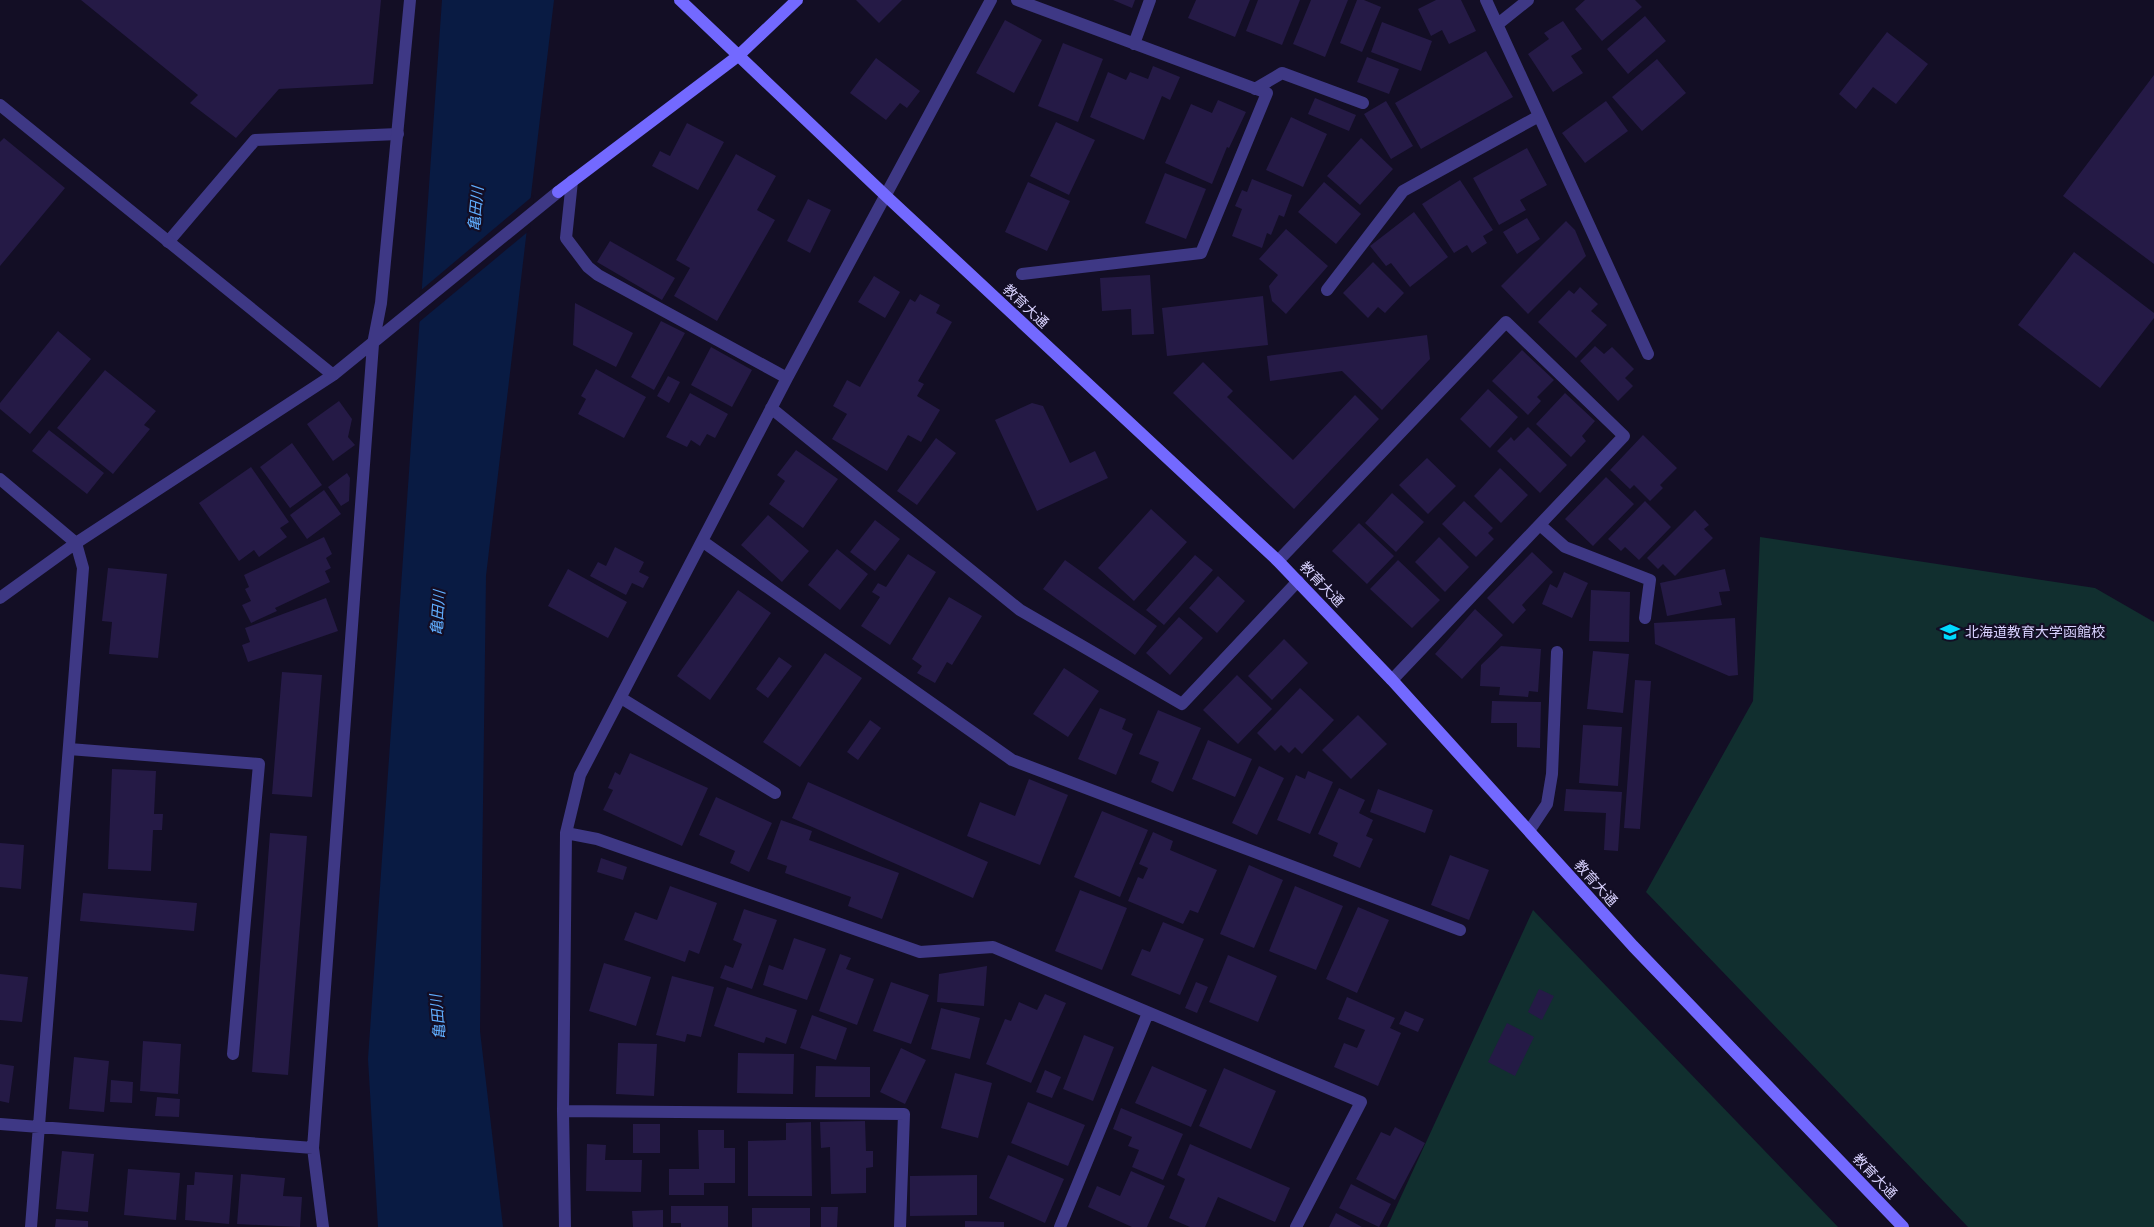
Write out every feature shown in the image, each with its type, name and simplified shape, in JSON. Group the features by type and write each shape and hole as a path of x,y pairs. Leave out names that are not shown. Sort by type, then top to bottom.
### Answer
{"street":[{"path":"323,1227 313,1148 373,344 380,303 410,0"},
{"name":"教育大通","path":"680,0 1298,581 1392,680 1633,946 1904,1227"},
{"path":"0,598 76,543 333,375 558,192 738,56 797,0"},
{"path":"566,1227 563,1111 566,833 580,775 771,408 991,0"},
{"path":"1017,0 1267,93 1201,253 1022,274"},
{"path":"1134,44 1150,0"},
{"path":"1486,0 1648,354"},
{"path":"1498,24 1528,0"},
{"path":"1256,89 1282,73 1363,103"},
{"path":"0,105 333,375"},
{"path":"1326,290 1403,191 1539,116"},
{"path":"168,242 256,140 398,134"},
{"path":"572,181 566,238 588,267 598,275 787,378"},
{"path":"1278,561 1506,322 1624,436 1392,680"},
{"path":"771,408 1020,610 1182,704 1298,581"},
{"path":"0,479 76,543 83,568 31,1227"},
{"path":"1540,524 1565,547 1650,580 1645,618"},
{"path":"702,540 1012,760 1460,930"},
{"path":"1529,831 1547,804 1552,774 1557,652"},
{"path":"621,698 775,793"},
{"path":"69,749 259,764 233,1054"},
{"path":"566,833 597,839 920,952 993,947 1361,1102 1296,1227"},
{"path":"1060,1227 1148,1013"},
{"path":"563,1111 904,1114 900,1227"},
{"path":"0,1124 313,1148"}],"green space":[{"path":"1760,537 2095,588 2154,622 2154,1227 1968,1227 1646,892 1753,701"},
{"path":"1533,910 1838,1227 1387,1227"}],"water":[{"name":"亀田川","path":"442,0 554,0 486,576 480,1031 503,1227 378,1227 368,1059"}],"pier":[{"path":"534,195 530,230 418,323 420,291"}],"building":[{"path":"81,0 381,0 373,84 279,89 236,138 190,103 198,95"},
{"path":"856,0 902,0 879,23"},
{"path":"1113,0 1135,0 1132,8"},
{"path":"1196,0 1250,0 1235,37 1188,18"},
{"path":"1258,0 1300,0 1282,45 1246,31"},
{"path":"1311,0 1348,0 1325,57 1293,44"},
{"path":"1357,0 1364,0 1381,7 1362,52 1340,43"},
{"path":"1436,0 1461,0 1476,31 1449,44 1442,30 1431,36 1418,9"},
{"path":"1585,0 1635,0 1642,7 1602,41 1575,9"},
{"path":"1645,16 1666,41 1628,74 1607,49"},
{"path":"1005,20 1042,40 1014,93 976,73"},
{"path":"1563,21 1582,49 1571,56 1583,73 1553,92 1528,54 1549,39 1544,33"},
{"path":"1382,22 1432,41 1421,71 1371,52"},
{"path":"1887,32 1928,64 1896,104 1873,87 1856,109 1839,94"},
{"path":"1063,43 1103,59 1078,122 1038,106"},
{"path":"1486,51 1513,97 1421,149 1395,103"},
{"path":"1367,57 1399,69 1389,94 1357,82"},
{"path":"876,58 920,91 907,108 900,103 886,120 850,93"},
{"path":"1657,59 1686,93 1642,131 1612,97"},
{"path":"1153,66 1180,77 1170,100 1162,96 1144,140 1090,117 1108,72 1126,80 1130,72 1148,79"},
{"path":"2154,75 2154,264 2063,196"},
{"path":"1315,98 1356,115 1349,131 1308,114"},
{"path":"1218,100 1246,112 1229,148 1227,147 1212,184 1165,163 1191,104 1212,113"},
{"path":"1386,101 1413,146 1391,159 1364,114"},
{"path":"1606,101 1628,131 1585,163 1562,133"},
{"path":"1291,117 1327,134 1303,187 1266,170"},
{"path":"1056,122 1095,140 1069,195 1030,176"},
{"path":"687,123 724,142 698,190 652,166 660,151 670,156"},
{"path":"4,138 65,188 0,266 0,142"},
{"path":"1361,138 1393,169 1360,205 1327,176"},
{"path":"1527,148 1547,185 1520,200 1526,210 1499,225 1473,178"},
{"path":"736,154 776,176 757,210 775,220 717,321 674,296 690,268 676,260"},
{"path":"1165,173 1206,189 1186,239 1145,223"},
{"path":"1252,179 1292,195 1284,217 1279,215 1271,235 1267,233 1262,248 1232,236 1242,209 1235,206 1242,190 1247,192"},
{"path":"1460,180 1493,230 1483,236 1487,243 1472,253 1467,245 1454,253 1422,204"},
{"path":"1028,182 1070,201 1047,251 1005,232"},
{"path":"1324,182 1361,214 1336,244 1298,212"},
{"path":"808,199 831,210 810,253 787,241"},
{"path":"1414,212 1448,257 1410,287 1391,263 1386,266 1370,246"},
{"path":"1527,218 1540,239 1517,254 1503,232"},
{"path":"1566,221 1575,230 1586,256 1528,314 1501,286"},
{"path":"1286,229 1328,266 1286,314 1272,301 1269,286 1278,275 1259,259"},
{"path":"610,241 675,278 662,300 597,262"},
{"path":"2074,252 2154,313 2154,318 2100,388 2018,325"},
{"path":"1373,262 1404,293 1385,313 1378,307 1368,318 1343,293"},
{"path":"1150,275 1154,334 1132,335 1131,309 1102,311 1100,278"},
{"path":"874,276 900,292 885,318 858,302"},
{"path":"1580,287 1598,304 1591,311 1607,325 1576,358 1538,322 1569,290 1574,294"},
{"path":"920,294 940,305 936,313 952,322 918,381 924,384 917,396 940,410 921,442 908,435 887,471 832,439 847,414 833,406 847,380 860,387 910,299 915,302"},
{"path":"1263,296 1268,345 1167,356 1162,308"},
{"path":"575,303 633,333 616,367 573,345"},
{"path":"661,321 685,333 654,390 631,377"},
{"path":"58,331 91,359 30,434 0,409 0,403"},
{"path":"1427,335 1430,359 1382,410 1342,371 1270,381 1267,356"},
{"path":"1595,346 1604,354 1612,347 1634,369 1625,378 1633,386 1618,401 1580,361"},
{"path":"711,347 752,370 732,407 691,385"},
{"path":"1522,350 1554,380 1537,397 1541,401 1528,415 1492,381"},
{"path":"1203,362 1233,391 1227,397 1293,460 1355,395 1379,419 1294,509 1173,393"},
{"path":"596,369 646,397 624,438 578,414 586,399 581,396"},
{"path":"105,370 156,411 144,425 150,429 113,474 57,428"},
{"path":"668,376 680,382 669,403 657,396"},
{"path":"1488,389 1518,417 1490,448 1460,419"},
{"path":"690,393 728,414 715,438 707,434 700,446 691,440 687,447 666,437"},
{"path":"1565,393 1595,421 1582,436 1586,441 1571,457 1536,424"},
{"path":"339,401 352,419 348,437 355,445 333,461 307,424"},
{"path":"1032,403 1043,406 1070,463 1095,451 1108,478 1037,511 995,420"},
{"path":"1528,427 1567,465 1540,493 1497,451 1511,437 1514,441"},
{"path":"49,430 104,473 87,494 32,451"},
{"path":"1643,435 1677,468 1660,485 1663,488 1650,501 1634,485 1630,489 1610,470"},
{"path":"936,438 956,453 917,505 897,491"},
{"path":"292,443 322,485 290,508 260,467"},
{"path":"796,450 838,479 803,528 769,504 785,481 777,475"},
{"path":"1427,458 1456,486 1428,514 1399,485"},
{"path":"251,467 289,522 280,528 287,537 259,557 254,550 239,561 199,503"},
{"path":"1500,468 1528,495 1501,523 1474,496"},
{"path":"347,473 350,478 349,501 341,506 328,487"},
{"path":"1606,477 1634,504 1593,546 1565,519"},
{"path":"324,490 341,514 307,539 290,515"},
{"path":"1392,493 1424,522 1396,552 1365,523"},
{"path":"1464,501 1493,528 1488,533 1494,539 1476,557 1442,524"},
{"path":"1645,501 1671,527 1639,560 1625,547 1621,551 1608,539"},
{"path":"1151,509 1187,542 1134,601 1098,568"},
{"path":"1695,510 1709,525 1704,529 1713,538 1675,576 1663,564 1658,569 1647,558"},
{"path":"768,515 809,551 782,582 741,545"},
{"path":"875,520 900,539 875,571 850,552"},
{"path":"1359,523 1394,556 1367,584 1332,551"},
{"path":"324,537 332,554 326,558 331,568 325,571 330,582 275,608 277,611 251,623 242,605 251,601 245,589 249,587 244,575"},
{"path":"1439,537 1469,567 1445,592 1415,562"},
{"path":"615,547 644,562 639,572 649,577 643,588 632,583 626,595 590,576 598,562 606,566"},
{"path":"837,549 868,574 840,610 808,585"},
{"path":"1532,552 1553,572 1522,605 1526,610 1513,624 1487,598"},
{"path":"908,554 936,572 890,645 861,626 880,597 872,592 878,583 886,587"},
{"path":"1195,555 1213,570 1164,625 1146,610"},
{"path":"1065,560 1157,626 1135,655 1043,589"},
{"path":"1398,560 1440,600 1412,628 1370,589"},
{"path":"108,568 167,574 158,658 109,654 112,622 102,621"},
{"path":"568,569 627,602 608,638 548,606"},
{"path":"1725,569 1730,591 1719,592 1722,605 1667,616 1660,583"},
{"path":"1564,572 1588,583 1572,618 1542,604 1550,584 1557,588"},
{"path":"1218,576 1245,601 1217,633 1189,608"},
{"path":"738,590 771,613 710,700 677,676"},
{"path":"1591,590 1630,592 1629,642 1589,641"},
{"path":"949,597 982,616 952,665 947,662 935,683 917,673 922,666 912,659"},
{"path":"326,598 338,631 248,662 242,645 250,642 245,628"},
{"path":"1475,609 1503,635 1462,679 1435,654"},
{"path":"1179,617 1203,638 1170,675 1146,653"},
{"path":"1735,618 1738,675 1729,676 1655,644 1654,623"},
{"path":"1284,639 1308,663 1272,700 1248,676"},
{"path":"1501,646 1541,649 1538,692 1529,691 1528,697 1499,695 1500,687 1480,686 1481,665"},
{"path":"1593,651 1629,654 1623,713 1587,709"},
{"path":"825,653 862,678 800,767 763,742"},
{"path":"779,657 792,666 768,698 756,689"},
{"path":"1064,668 1099,691 1068,737 1033,714"},
{"path":"282,672 322,675 312,797 272,794"},
{"path":"1237,675 1272,709 1238,744 1203,710"},
{"path":"1635,680 1651,681 1640,829 1624,828"},
{"path":"1300,688 1334,720 1302,754 1295,747 1289,753 1281,745 1275,751 1257,733"},
{"path":"1492,701 1541,702 1540,748 1517,747 1517,723 1491,723"},
{"path":"1100,708 1126,719 1122,729 1133,734 1116,775 1078,759"},
{"path":"1158,710 1201,728 1173,792 1151,782 1159,762 1139,754"},
{"path":"1358,715 1387,744 1351,779 1322,750"},
{"path":"870,720 881,728 858,760 847,752"},
{"path":"1583,725 1622,727 1618,786 1579,783"},
{"path":"1208,740 1252,759 1235,797 1192,779"},
{"path":"630,753 708,788 682,846 603,810 613,790 608,788 615,772 620,775"},
{"path":"1259,766 1284,778 1257,835 1232,823"},
{"path":"112,769 156,771 154,814 163,814 162,830 153,830 151,871 108,869"},
{"path":"1308,771 1333,782 1310,834 1277,820 1296,775 1305,779"},
{"path":"1029,779 1068,795 1040,865 967,836 980,802 1015,816"},
{"path":"808,782 988,862 973,898 792,818"},
{"path":"1339,788 1365,800 1359,813 1373,820 1366,836 1373,839 1360,868 1333,856 1338,843 1318,834"},
{"path":"1378,789 1433,810 1425,833 1370,812"},
{"path":"1566,789 1622,792 1618,851 1604,850 1606,813 1564,811"},
{"path":"716,797 772,823 749,872 730,863 735,851 699,835"},
{"path":"1102,811 1148,830 1120,897 1074,877"},
{"path":"781,820 812,831 809,840 899,873 882,919 848,906 851,897 785,873 787,866 767,859"},
{"path":"1153,832 1173,841 1170,850 1217,870 1198,913 1190,910 1183,924 1128,901 1138,877 1143,879 1148,868 1139,864"},
{"path":"270,833 307,836 288,1075 252,1072"},
{"path":"0,843 24,845 21,889 0,887"},
{"path":"1450,855 1489,870 1469,920 1431,905"},
{"path":"601,858 627,867 623,880 597,872"},
{"path":"1249,865 1283,880 1254,948 1220,934"},
{"path":"670,886 717,903 699,954 689,950 685,962 624,940 635,912 657,920"},
{"path":"1295,886 1343,906 1316,970 1269,951"},
{"path":"1080,890 1127,908 1102,970 1055,951"},
{"path":"83,893 197,903 194,931 80,921"},
{"path":"1358,907 1389,920 1357,993 1326,979"},
{"path":"744,909 777,920 752,989 720,978 725,965 733,968 742,944 733,940"},
{"path":"1163,922 1204,939 1180,995 1131,975 1142,949 1150,952"},
{"path":"794,938 826,949 807,1000 763,985 769,965 783,970"},
{"path":"840,954 851,958 846,969 874,979 857,1025 819,1011"},
{"path":"1228,955 1277,976 1258,1022 1209,1002"},
{"path":"604,963 651,977 636,1026 589,1011"},
{"path":"987,966 984,1006 937,1002 939,974"},
{"path":"0,974 28,977 22,1022 0,1020"},
{"path":"672,976 714,987 701,1037 687,1034 685,1042 656,1035"},
{"path":"891,982 929,995 911,1044 873,1031"},
{"path":"1196,982 1208,987 1197,1013 1185,1008"},
{"path":"727,987 797,1010 786,1044 766,1037 764,1043 714,1026"},
{"path":"1539,989 1554,996 1542,1020 1528,1012"},
{"path":"1045,994 1066,1003 1031,1083 986,1064 1005,1019 1011,1021 1019,1002 1037,1010"},
{"path":"1347,997 1395,1018 1390,1028 1401,1033 1378,1086 1334,1067 1344,1043 1357,1048 1365,1030 1338,1019"},
{"path":"941,1008 980,1018 970,1059 931,1049"},
{"path":"1405,1011 1424,1019 1418,1032 1399,1024"},
{"path":"812,1015 847,1028 836,1060 800,1048"},
{"path":"1507,1023 1534,1037 1515,1076 1488,1062"},
{"path":"1084,1035 1114,1047 1093,1101 1063,1089"},
{"path":"143,1041 181,1044 178,1094 140,1091"},
{"path":"618,1043 657,1044 654,1096 616,1094"},
{"path":"901,1048 926,1060 905,1104 880,1092"},
{"path":"738,1053 794,1054 793,1094 737,1093"},
{"path":"74,1057 109,1061 104,1112 69,1109"},
{"path":"0,1064 14,1066 9,1103 0,1101"},
{"path":"816,1066 870,1067 870,1097 815,1097"},
{"path":"1152,1066 1207,1090 1191,1127 1135,1103"},
{"path":"1224,1068 1276,1091 1251,1149 1199,1126"},
{"path":"1045,1070 1061,1077 1052,1098 1036,1092"},
{"path":"955,1073 992,1083 978,1138 941,1128"},
{"path":"111,1080 133,1082 132,1103 110,1102"},
{"path":"157,1097 180,1099 179,1117 155,1116"},
{"path":"1028,1102 1085,1125 1068,1166 1011,1143"},
{"path":"1121,1108 1183,1134 1163,1180 1132,1167 1139,1150 1128,1146 1132,1137 1113,1129"},
{"path":"865,1121 866,1151 873,1151 873,1167 866,1168 866,1193 831,1194 830,1147 821,1148 820,1122"},
{"path":"811,1122 812,1196 748,1196 748,1141 786,1140 786,1123"},
{"path":"633,1124 660,1124 660,1153 633,1153"},
{"path":"1395,1127 1425,1143 1395,1200 1356,1179 1381,1132 1390,1136"},
{"path":"698,1130 724,1130 724,1148 735,1148 735,1183 704,1183 704,1195 669,1195 669,1169 699,1169"},
{"path":"587,1144 606,1145 605,1160 642,1160 641,1192 586,1191"},
{"path":"1190,1144 1290,1188 1275,1222 1218,1197 1205,1227 1190,1227 1169,1218 1185,1179 1177,1175"},
{"path":"62,1151 94,1154 88,1212 56,1209"},
{"path":"1008,1155 1064,1179 1045,1223 989,1198"},
{"path":"128,1169 180,1173 176,1220 124,1215"},
{"path":"1131,1171 1165,1186 1147,1227 1132,1227 1088,1207 1097,1186 1120,1196"},
{"path":"195,1172 233,1175 229,1224 185,1220 187,1185 194,1185"},
{"path":"241,1174 285,1178 283,1196 302,1197 300,1227 237,1224"},
{"path":"977,1175 977,1215 910,1216 910,1176"},
{"path":"1351,1184 1391,1204 1379,1227 1339,1208"},
{"path":"671,1206 728,1206 728,1227 681,1227 681,1223 671,1223"},
{"path":"821,1207 838,1207 837,1227 821,1227"},
{"path":"752,1208 810,1208 810,1227 752,1227"},
{"path":"663,1210 663,1227 633,1227 632,1211"},
{"path":"1336,1213 1362,1227 1329,1227"},
{"path":"56,1219 88,1221 88,1227 55,1227"},
{"path":"965,1221 1004,1222 1004,1227 965,1227"}],"place":[{"name":"北海道教育大学函館校","path":"1950,632"}]}
